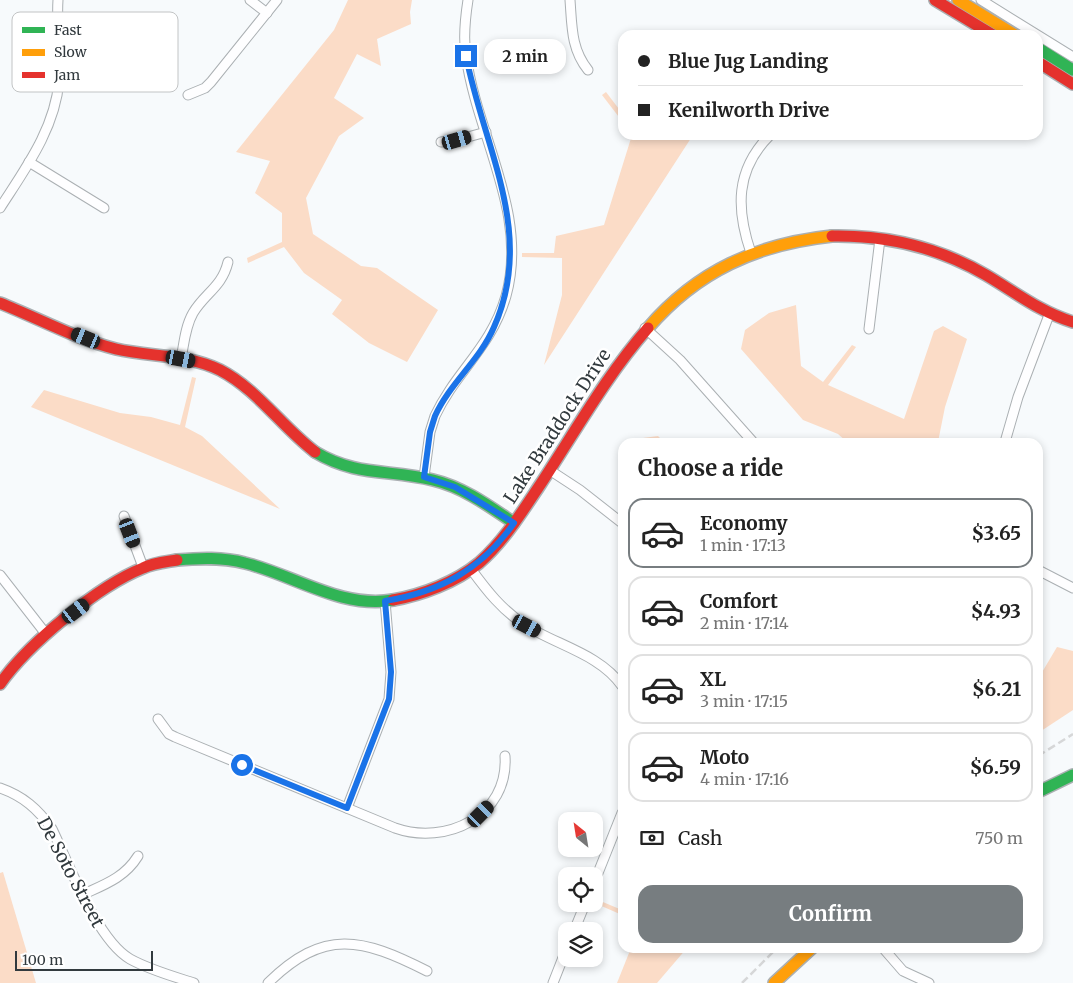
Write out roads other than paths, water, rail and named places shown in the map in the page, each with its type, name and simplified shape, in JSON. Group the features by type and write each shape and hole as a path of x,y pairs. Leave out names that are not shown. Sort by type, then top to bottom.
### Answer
{"street":[{"path":"250,0 267,13"},
{"path":"188,95 205,88 211,82 277,0"},
{"path":"424,477 430,432 435,416 443,402 487,342 501,312 512,259 509,217 466,56 465,20 468,0"},
{"path":"570,0 574,47 578,58 588,70"},
{"path":"935,0 985,30"},
{"path":"958,0 1008,30"},
{"path":"981,0 1029,30"},
{"path":"1043,38 1073,57"},
{"path":"1043,51 1073,70"},
{"path":"1043,65 1073,84"},
{"path":"0,208 48,127 57,92"},
{"path":"441,142 457,140 486,132"},
{"path":"751,253 743,229 741,191 753,156 766,140"},
{"path":"29,162 104,208"},
{"name":"Lake Braddock Drive","path":"0,684 21,657 46,634 105,589 143,567 187,559 225,559 258,566 327,593 385,601 433,588 471,570 502,541 551,471 622,359 645,328 672,301 697,282 751,253 775,245 818,238 854,236 916,245 958,260 1049,315 1073,322"},
{"path":"869,329 880,239"},
{"path":"181,359 190,321 202,301 225,276 228,262"},
{"path":"0,303 114,348 200,363 232,377 308,448 331,462 358,471 424,477 455,487 514,523"},
{"path":"1006,438 1018,397 1049,315"},
{"path":"645,328 680,360 749,438"},
{"path":"551,471 580,490 618,520"},
{"path":"124,516 143,567"},
{"path":"471,570 492,597 511,615 599,664 618,682"},
{"path":"1043,573 1073,588"},
{"path":"0,575 46,634"},
{"path":"347,808 389,699 391,672 385,601"},
{"path":"158,719 169,734 175,738 395,828 417,834 435,834 460,827 481,814 497,796 504,782 505,756"},
{"path":"1043,790 1073,775"},
{"name":"De Soto Street","path":"0,788 28,802 44,817 52,829 104,934 128,958 194,983"},
{"path":"600,867 618,823"},
{"path":"84,894 120,877 130,868 138,856"},
{"path":"268,983 288,964 307,953 344,944 359,944 386,951 427,970"},
{"path":"774,983 807,953"},
{"path":"888,953 904,971 929,983"},
{"path":"553,983 559,967"}],"railway":[{"path":"1043,753 1073,734"},
{"path":"742,983 772,953"}]}
